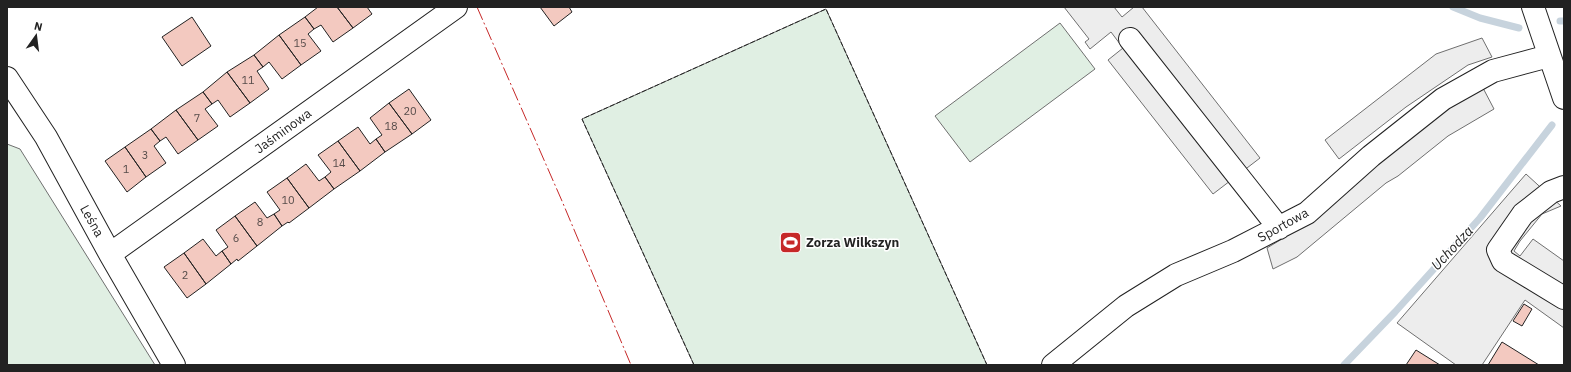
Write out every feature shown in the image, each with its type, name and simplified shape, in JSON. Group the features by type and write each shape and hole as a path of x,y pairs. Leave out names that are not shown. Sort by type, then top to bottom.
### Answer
{"street":[{"name":"Jaśminowa","path":"110,254 456,7"},
{"path":"1533,7 1564,98"},
{"path":"1130,39 1279,228"},
{"name":"Sportowa","path":"1053,365 1126,306 1176,275 1233,251 1307,213 1371,156 1443,99 1493,71 1549,56"},
{"name":"Leśna","path":"7,78 46,137 110,254 174,365"},
{"path":"1564,187 1551,192 1523,214 1498,250 1503,261 1564,298"}],"green space":[{"name":"Zorza Wilkszyn","path":"826,9 987,365 694,365 582,119"},
{"path":"1060,23 1095,69 970,162 935,116"},
{"path":"7,144 20,149 155,365 7,365"}],"shaded area":[{"path":"1064,7 1114,7 1122,17 1134,7 1142,7 1260,158 1213,194 1108,60 1123,48 1111,32 1090,49 1085,42 1089,39"},
{"path":"1482,38 1492,57 1468,65 1406,107 1339,159 1325,140 1436,54"},
{"path":"1483,88 1494,109 1448,136 1398,176 1386,183 1297,257 1273,269 1267,248 1310,222 1385,157 1456,103"},
{"path":"1526,174 1561,206 1542,214 1520,241 1514,251 1520,256 1533,239 1564,261 1564,328 1525,300 1482,365 1456,365 1397,323"}],"building":[{"path":"318,7 337,7 353,28 333,42 321,25 314,29 305,17"},
{"path":"337,7 367,7 372,14 353,28"},
{"path":"540,7 569,7 572,12 554,26"},
{"path":"192,17 211,46 182,66 162,37"},
{"path":"305,17 314,29 308,34 321,51 301,65 279,35"},
{"path":"279,35 301,65 282,79 269,62 263,67 254,55"},
{"path":"254,55 263,67 257,71 269,89 250,103 227,72"},
{"path":"227,72 250,103 230,117 218,100 212,104 203,92"},
{"path":"409,89 431,120 412,134 389,103"},
{"path":"203,92 212,104 205,109 218,126 198,140 176,110"},
{"path":"389,103 412,134 385,152 376,139 382,135 370,118"},
{"path":"176,110 198,140 178,154 166,137 160,141 151,129"},
{"path":"358,127 370,144 376,139 385,152 360,171 338,141"},
{"path":"151,129 160,141 154,146 166,163 146,177 125,147"},
{"path":"338,141 360,171 334,189 325,177 331,172 318,155"},
{"path":"125,147 146,177 127,192 105,161"},
{"path":"306,164 319,181 325,177 334,189 309,208 287,178"},
{"path":"287,178 309,208 289,223 288,222 282,226 274,214 280,210 267,192"},
{"path":"255,202 267,218 274,214 282,226 257,246 235,216"},
{"path":"235,216 257,246 238,261 237,259 231,264 222,251 228,247 216,230"},
{"path":"203,239 216,256 222,251 231,264 206,284 184,253"},
{"path":"184,253 206,284 187,298 164,267"},
{"path":"1524,304 1532,309 1522,326 1513,321"},
{"path":"1502,342 1539,365 1488,365"},
{"path":"1416,350 1440,365 1406,365"}],"waterway":[{"path":"1453,7 1480,18 1519,28"},
{"name":"Uchodza","path":"1344,365 1395,312 1480,218 1552,125"}],"fence":[{"path":"694,365 582,119 826,9 987,365"}],"power":[{"path":"477,7 562,201 631,365"}],"place":[{"name":"Zorza Wilkszyn","path":"791,242"}]}
